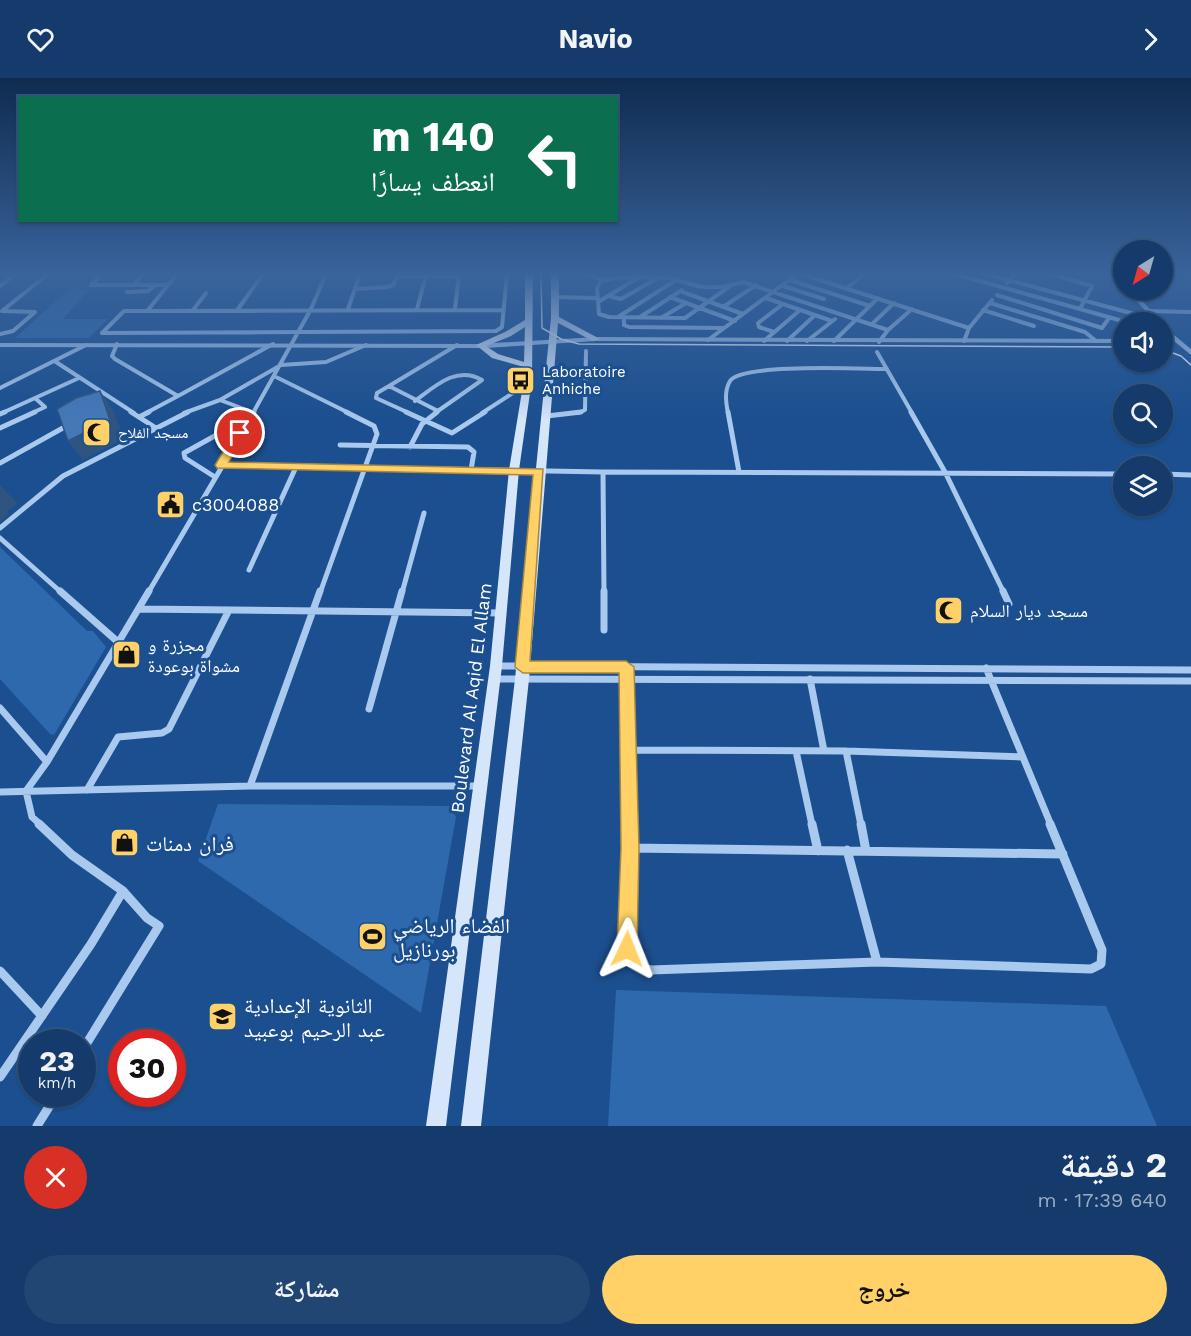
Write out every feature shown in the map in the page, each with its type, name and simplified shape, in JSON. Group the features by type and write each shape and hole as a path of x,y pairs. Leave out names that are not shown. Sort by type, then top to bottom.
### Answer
{"main road":[{"path":"480,345 508,334 527,323"},
{"name":"Boulevard Al Aqid El Allam","path":"436,1126 495,673 514,470 529,366 530,323"},
{"path":"471,1126 522,673 554,323"},
{"path":"565,323 596,339"},
{"path":"480,345 495,356 529,366"}],"street":[{"path":"0,334 13,331 22,323"},
{"path":"111,323 102,333 492,332 502,327 502,323"},
{"path":"96,1029 159,926 147,918 123,891 72,855 32,817 26,791 47,762 139,609 281,365 303,323"},
{"path":"624,323 629,327 726,328"},
{"path":"708,340 733,323"},
{"path":"758,323 759,327 774,332"},
{"path":"764,341 785,323"},
{"path":"787,341 806,323"},
{"path":"807,341 830,323"},
{"path":"834,341 851,323"},
{"path":"868,323 888,330"},
{"path":"879,342 896,323"},
{"path":"954,323 969,328"},
{"path":"964,341 973,323"},
{"path":"1024,323 1034,326"},
{"path":"1055,323 1085,332 1096,341"},
{"path":"1086,323 1102,328 1106,323"},
{"path":"676,328 676,340"},
{"path":"1173,337 1191,353"},
{"path":"0,345 529,345 579,344 596,339 879,342 1113,340"},
{"path":"139,417 274,344"},
{"path":"0,528 25,511 63,476 209,401 220,400 281,365 326,362 367,344"},
{"path":"0,388 86,345"},
{"path":"117,345 112,356 115,359 178,396"},
{"path":"458,345 377,393 376,398 447,433 457,432 527,384"},
{"path":"547,416 576,414 585,410 586,351"},
{"path":"877,352 945,472 1009,604"},
{"path":"56,362 156,428"},
{"path":"739,472 725,398 729,382 734,377 766,369 887,369"},
{"path":"410,447 414,433 423,422 480,382 481,378 468,372 458,372 415,400"},
{"path":"250,786 377,434 374,426 274,376"},
{"path":"0,414 79,378"},
{"path":"389,386 438,411"},
{"path":"0,428 45,407 35,398"},
{"path":"105,404 112,399"},
{"path":"220,400 251,414"},
{"path":"215,477 185,458 184,453 251,414"},
{"path":"0,463 72,423"},
{"path":"340,445 468,447 474,452 471,470"},
{"path":"221,465 603,472 1113,474"},
{"path":"249,570 296,467"},
{"path":"603,472 604,630"},
{"path":"1173,474 1191,475"},
{"path":"369,709 424,513"},
{"path":"0,538 118,642"},
{"path":"139,609 312,614 502,613"},
{"path":"87,790 118,737 162,733 169,729 228,612"},
{"path":"626,667 630,848 627,949 641,967 651,970 877,962 1092,969 1101,964 1102,950 986,668"},
{"path":"495,673 626,667 1191,670"},
{"path":"495,673 627,679 1191,681"},
{"path":"810,680 824,751"},
{"path":"0,708 47,762"},
{"path":"629,750 846,751 1022,757"},
{"path":"796,751 818,851"},
{"path":"846,751 866,851"},
{"path":"0,792 250,786 481,786"},
{"path":"630,848 1063,854"},
{"path":"847,850 877,962"},
{"path":"0,1077 42,1017 123,891"},
{"path":"0,971 42,1017"},
{"path":"37,1126 49,1107"}],"shaded area":[{"path":"32,323 104,323 89,338 15,338"},
{"path":"0,547 87,631 93,631 106,647 54,735 50,734 0,679"},
{"name":"الفضاء الرياضي بورنازيل","path":"218,804 450,806 456,817 421,1013 198,861"},
{"path":"616,990 1106,1006 1157,1126 608,1126"}],"building":[{"path":"100,391 110,420 68,441 57,409 76,398"}],"tram line":[{"path":"542,323 542,328 561,339 579,344 1113,347"},
{"path":"1173,353 1181,356 1191,365"}],"place":[{"name":"Laboratoire Anhiche","path":"521,381"},
{"name":"مسجد الفلاح","path":"97,433"},
{"name":"c3004088","path":"171,504"},
{"name":"مسجد ديار السلام","path":"949,610"},
{"name":"مجزرة و مشواة بوعودة","path":"127,654"},
{"name":"فران دمنات","path":"125,843"},
{"name":"الفضاء الرياضي بورنازيل","path":"372,937"},
{"name":"الثانوية الإعدادية عبد الرحيم بوعبيد","path":"223,1017"}],"route":[{"path":"240,433 221,465 539,471 523,667 626,667 630,848 627,949"}]}
